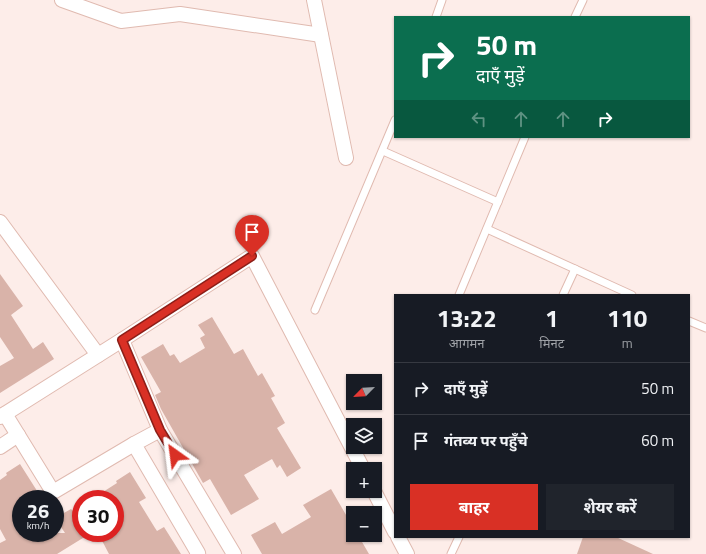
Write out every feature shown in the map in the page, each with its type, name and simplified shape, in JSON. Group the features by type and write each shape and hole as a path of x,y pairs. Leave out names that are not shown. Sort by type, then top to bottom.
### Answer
{"street":[{"path":"62,0 121,21 180,14 321,35"},
{"path":"314,0 346,158"},
{"path":"0,222 98,355"},
{"path":"160,430 52,492 18,435 2,416 252,256 359,462"},
{"path":"122,340 160,430 234,554"},
{"path":"0,447 18,435"},
{"path":"134,444 198,553 197,554"},
{"path":"378,498 394,530"},
{"path":"398,538 406,554"}],"lane":[{"path":"436,16 442,0"},
{"path":"575,16 582,0"},
{"path":"316,310 394,123"},
{"path":"459,294 525,138"},
{"path":"383,151 498,202"},
{"path":"487,229 630,294"},
{"path":"563,294 574,269"},
{"path":"690,321 706,328"},
{"path":"451,554 458,538"}],"building":[{"path":"0,274 23,306 11,315 33,349 43,342 54,359 0,393 0,366 14,358 0,337"},
{"path":"212,317 234,354 243,349 258,376 262,373 275,396 271,398 285,423 277,428 301,468 287,477 280,465 277,468 272,459 244,475 259,499 231,515 210,479 203,483 161,409 155,395 161,392 141,357 163,344 170,356 174,354 180,363 205,348 200,338 205,335 198,325"},
{"path":"20,464 36,490 12,490 12,542 64,542 64,513 71,509 72,542 76,542 57,554 0,554 0,543 6,540 0,529 0,480 7,475 6,473"},
{"path":"130,472 146,498 139,502 155,528 157,531 164,527 181,554 109,554 103,542 124,542 124,490 106,490 117,483 116,481"},
{"path":"331,489 346,515 346,542 362,542 369,554 262,554 251,535 275,522 282,534 311,517 303,505"},
{"path":"583,538 618,538 653,554 577,554"}],"route":[{"path":"175,455 160,430 122,340 252,256"}]}
